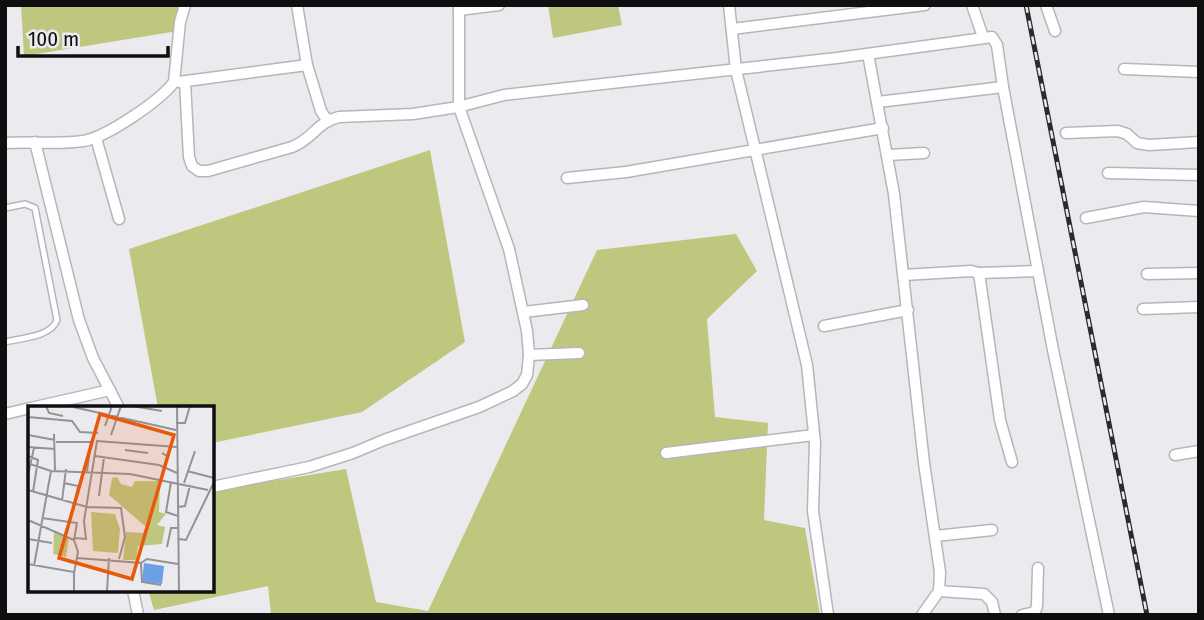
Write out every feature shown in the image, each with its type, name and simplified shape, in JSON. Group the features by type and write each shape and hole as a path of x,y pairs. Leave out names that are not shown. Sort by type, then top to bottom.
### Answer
{"street":[{"path":"185,5 180,22 180,82 189,157 192,166 199,171 208,171 303,143 327,120 413,114 459,107 518,93 621,80 736,70 992,37 997,45 1038,271 1109,615"},
{"path":"297,5 307,65 321,111 327,120"},
{"path":"214,487 309,467 479,407 522,384 527,375 529,355 509,249 459,107 457,7 499,5"},
{"path":"729,5 736,70 807,365 814,435 813,511 828,615"},
{"path":"732,29 925,5"},
{"path":"972,5 983,37"},
{"path":"1046,5 1055,32"},
{"path":"868,54 888,155 924,463 940,572 939,591 922,615"},
{"path":"5,143 78,142 96,138 140,112 180,82 307,65"},
{"path":"1124,69 1199,72"},
{"path":"878,102 1003,87"},
{"path":"567,178 626,172 883,128"},
{"path":"1066,133 1118,131 1127,134 1137,143 1149,145 1199,142"},
{"path":"96,138 119,219"},
{"path":"35,142 79,320 93,358 118,406"},
{"path":"888,155 924,153"},
{"path":"1108,173 1199,175"},
{"path":"1086,218 1144,207 1199,211"},
{"path":"904,275 1038,271"},
{"path":"1147,274 1199,273"},
{"path":"979,274 1000,420 1012,462"},
{"path":"523,312 583,305"},
{"path":"1143,309 1199,307"},
{"path":"824,326 908,310"},
{"path":"529,355 579,353"},
{"path":"39,406 110,390"},
{"path":"5,414 28,408"},
{"path":"666,453 814,435"},
{"path":"1175,455 1199,451"},
{"path":"935,536 992,530"},
{"path":"1022,615 1035,612 1038,568"},
{"path":"939,591 984,594 992,602 995,615"},
{"path":"133,592 138,615"}],"lane":[{"path":"5,208 25,204 35,208 57,320 54,327 48,331 5,342"}],"green space":[{"path":"21,5 184,5 184,30 24,56"},
{"path":"548,5 618,5 622,25 553,38"},
{"path":"430,150 465,342 362,412 214,443 214,406 158,406 129,249"},
{"path":"736,234 757,271 707,319 715,417 768,423 764,520 805,528 820,615 271,615 268,586 154,610 149,592 214,592 214,491 346,469 376,602 428,611 597,250"}],"railway":[{"path":"1026,5 1147,615"}]}
